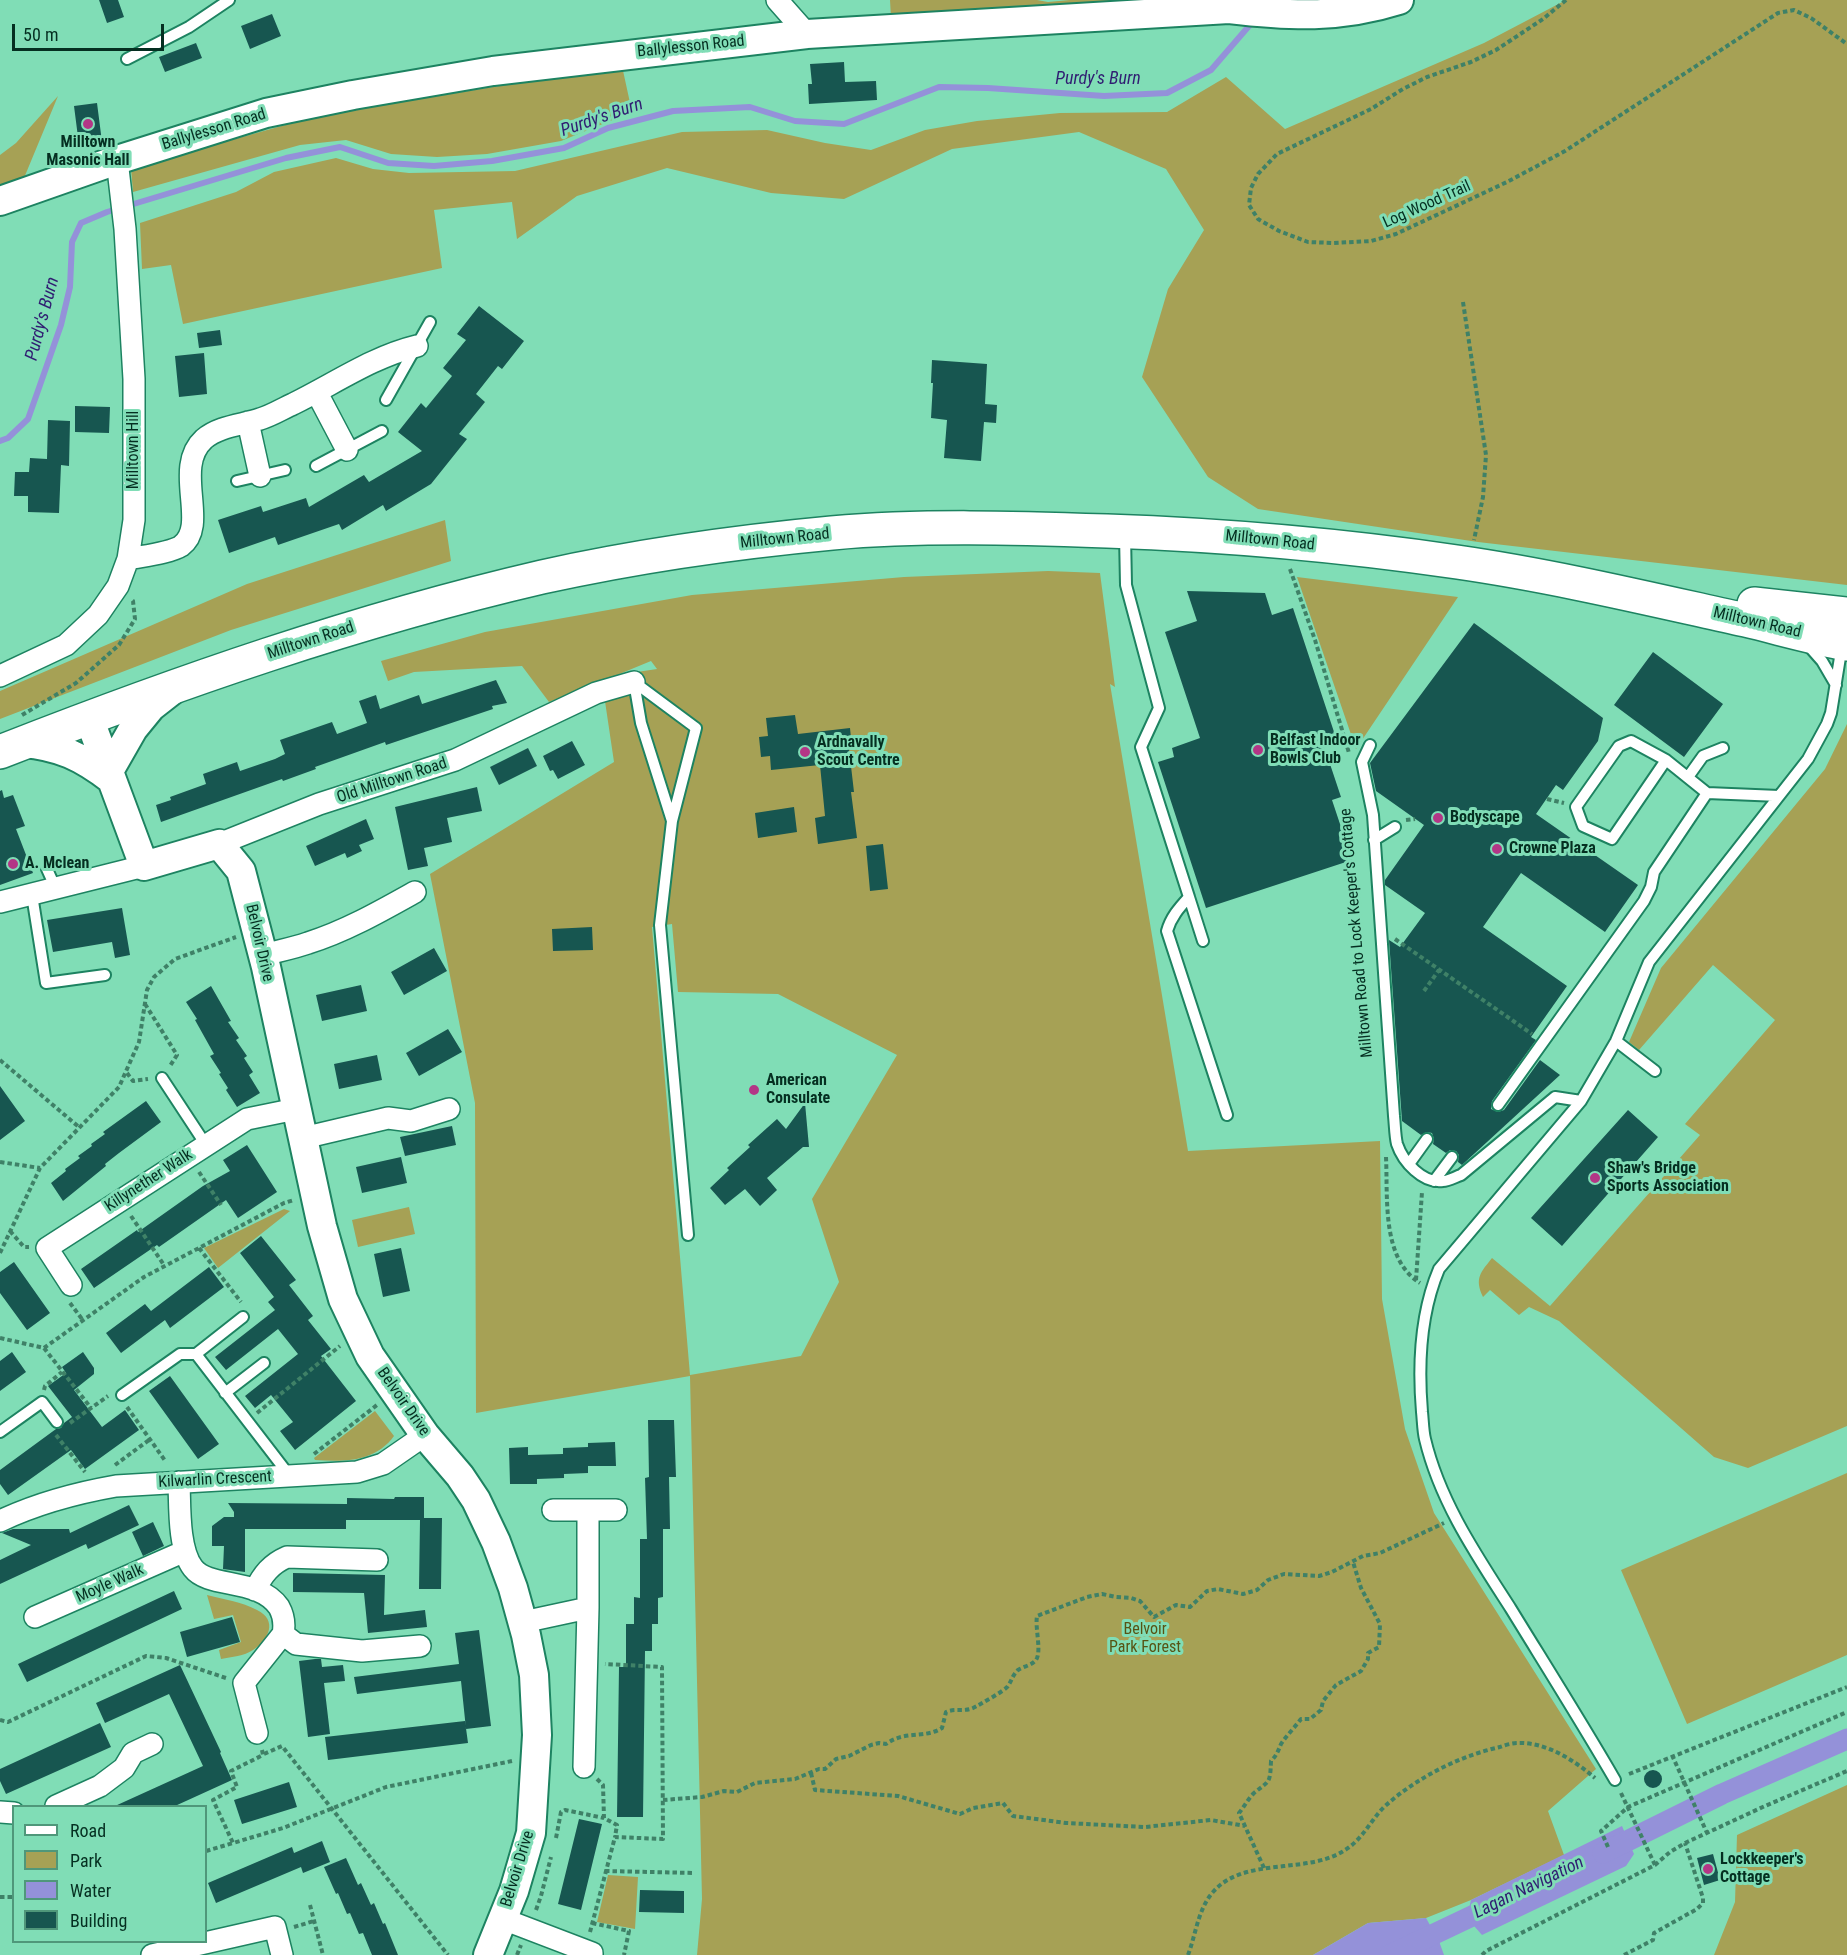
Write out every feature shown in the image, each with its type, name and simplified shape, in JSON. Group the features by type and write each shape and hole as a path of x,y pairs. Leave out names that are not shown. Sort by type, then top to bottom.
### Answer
{"highway":[{"name":"Milltown Road","path":"15,739 89,718 178,685 360,625 543,577 643,558 836,533 1030,528 1203,534 1281,541 1470,564 1845,629"},
{"name":"Milltown Road","path":"1597,587 1796,632 1845,629"}],"street":[{"path":"777,0 807,34"},
{"name":"Ballylesson Road","path":"0,201 118,171 266,113 353,95 493,71 807,34 1228,9 1285,15 1330,15 1374,8 1399,0"},
{"name":"Milltown Hill","path":"0,676 66,645 98,615 118,586 128,559 134,520 134,379 125,229 118,171"},
{"path":"128,559 182,545 189,537 194,521 190,473 192,458 205,438 219,431 262,419 317,393 383,356 417,346"},
{"path":"317,393 347,450"},
{"path":"248,422 260,476"},
{"name":"Old Milltown Road","path":"0,902 56,890 219,843 319,804 455,760 596,693 634,681"},
{"path":"110,775 133,729 151,707 178,685"},
{"path":"89,718 144,866"},
{"path":"15,739 60,749 110,775"},
{"name":"Belvoir Drive","path":"219,843 242,871 322,1226 343,1299 370,1356 425,1435 460,1476 476,1500 496,1542 523,1622 534,1675 536,1756 531,1833 514,1891 515,1925 488,1955"},
{"path":"260,943 308,944 377,914 415,892"},
{"name":"Killynether Walk","path":"71,1285 47,1248 247,1119 296,1109"},
{"path":"303,1138 388,1118 411,1121 449,1110"},
{"name":"Kilwarlin Crescent","path":"0,1520 40,1503 117,1486 357,1472 383,1464 425,1435"},
{"path":"179,1482 185,1551 194,1569 203,1575 267,1595 282,1612 285,1625 283,1634 244,1683 257,1733"},
{"path":"553,1510 616,1510"},
{"path":"584,1767 588,1510"},
{"name":"Moyle Walk","path":"36,1617 185,1551"},
{"path":"255,1590 268,1568 287,1557 377,1560"},
{"path":"523,1622 588,1608"},
{"path":"283,1634 296,1644 362,1651 420,1646"},
{"path":"58,1805 100,1786 124,1768 133,1753 152,1744"},
{"path":"515,1925 592,1954"},
{"path":"207,1942 275,1927 282,1955"},
{"path":"152,1955 205,1943"}],"lane":[{"path":"127,59 189,27 229,0"},
{"path":"386,400 430,322"},
{"path":"316,466 382,431"},
{"path":"237,481 285,470"},
{"path":"1125,532 1126,585 1159,708 1141,747 1203,941"},
{"path":"1615,1780 1456,1517 1437,1478 1425,1437 1420,1389 1422,1344 1431,1289 1439,1269 1581,1101 1616,1041 1649,962 1808,759 1827,724 1839,687 1845,629"},
{"path":"1796,632 1822,661 1839,687"},
{"path":"634,681 696,729 672,821 660,926 688,1235"},
{"path":"634,681 642,723 672,821"},
{"path":"1666,760 1612,839 1583,826 1576,807 1619,746 1631,741 1666,760 1707,793 1779,796"},
{"path":"1370,745 1362,762 1372,815 1397,1144 1409,1164 1429,1179 1445,1181 1461,1174 1555,1097 1581,1101"},
{"path":"1688,777 1703,756 1723,748"},
{"path":"1498,1105 1644,901 1651,887 1654,872 1707,793"},
{"path":"1374,840 1395,827"},
{"path":"47,869 56,890"},
{"path":"32,895 46,982 105,975"},
{"path":"1189,897 1176,911 1167,931 1227,1115"},
{"path":"1616,1041 1655,1071"},
{"path":"162,1078 197,1150"},
{"path":"1409,1164 1427,1139"},
{"path":"1429,1179 1452,1157"},
{"path":"123,1395 180,1354 196,1354 243,1317"},
{"path":"196,1354 289,1475"},
{"path":"225,1393 264,1363"},
{"path":"0,1432 42,1402 57,1422"}],"path":[{"name":"Log Wood Trail","path":"1566,0 1543,19 1496,50 1471,62 1428,77 1371,109 1277,154 1258,174 1251,188 1249,205 1258,219 1279,231 1308,242 1371,241 1396,234 1507,182 1565,151 1778,13 1794,10 1811,18 1847,44"},
{"path":"1463,302 1486,455 1483,497 1470,564"},
{"path":"1289,568 1315,640 1351,759"},
{"path":"15,739 22,713 76,683 119,645 135,619 133,601 118,586"},
{"path":"1381,929 1542,1042"},
{"path":"0,1253 40,1168 119,1087 139,1042 147,990 154,977 175,959 260,943"},
{"path":"1424,991 1439,970"},
{"path":"127,1072 133,1081 162,1078 177,1055 144,1003"},
{"path":"0,1060 80,1128"},
{"path":"197,1150 221,1205"},
{"path":"1386,1156 1391,1241 1403,1268 1416,1281 1431,1289"},
{"path":"0,1162 40,1168"},
{"path":"1416,1281 1429,1179"},
{"path":"44,1348 91,1313 164,1265 284,1203 315,1192"},
{"path":"120,1200 164,1265"},
{"path":"199,1248 242,1304 243,1317"},
{"path":"247,1421 358,1331"},
{"path":"0,1338 44,1348 91,1408"},
{"path":"42,1402 45,1386 62,1372"},
{"path":"98,1489 56,1434 116,1390 123,1395 127,1408 179,1482"},
{"path":"289,1475 395,1392"},
{"path":"98,1489 104,1474 149,1440"},
{"path":"663,1800 702,1797 724,1791 737,1792 755,1783 795,1779 819,1769 825,1769 836,1759 857,1753 871,1744 886,1744 896,1737 906,1735 935,1733 942,1728 946,1712 953,1709 974,1708 1004,1690 1016,1672 1035,1662 1038,1656 1035,1625 1037,1616 1087,1597 1102,1594 1116,1598 1131,1598 1140,1601 1154,1617 1176,1605 1190,1607 1207,1591 1218,1589 1243,1594 1257,1590 1268,1580 1284,1574 1319,1576 1363,1556 1380,1553 1456,1517"},
{"path":"1264,1868 1239,1813 1252,1795 1267,1784 1271,1761 1278,1753 1280,1745 1301,1719 1310,1719 1321,1710 1323,1701 1336,1686 1361,1671 1368,1659 1368,1653 1379,1647 1380,1624 1361,1588 1353,1562"},
{"path":"0,1720 8,1722 146,1656 166,1658 244,1683"},
{"path":"586,1663 662,1667 663,1839 615,1837"},
{"path":"1188,1955 1201,1912 1213,1891 1230,1879 1264,1868 1317,1863 1344,1851 1364,1834 1383,1809 1409,1787 1480,1751 1517,1743 1549,1748 1579,1765 1604,1786 1672,1755 1847,1687"},
{"path":"1608,1847 1600,1831 1628,1807 1847,1712"},
{"path":"257,1733 263,1755"},
{"path":"233,1843 213,1800 237,1787 231,1771 282,1746 448,1955"},
{"path":"1672,1755 1707,1833"},
{"path":"207,1851 283,1828 386,1787 536,1756"},
{"path":"584,1767 603,1785 604,1818"},
{"path":"1482,1955 1571,1906 1655,1865 1685,1843 1847,1771"},
{"path":"812,1773 815,1790 898,1796 960,1814 974,1808 1003,1803 1013,1815 1066,1823 1145,1827 1211,1820 1245,1826"},
{"path":"1615,1780 1655,1865"},
{"path":"555,1844 561,1812 565,1810 604,1818 617,1826 588,1942 592,1954"},
{"path":"1624,1955 1653,1940 1654,1932 1697,1909 1703,1903 1685,1843"},
{"path":"517,1955 515,1925 542,1896 552,1855"},
{"path":"605,1871 695,1873"},
{"path":"310,1905 323,1955"},
{"path":"592,1923 629,1931 624,1955"}],"green space":[{"path":"890,0 1037,0 1048,2 1182,0 891,18"},
{"path":"1566,0 1847,0 1847,585 1478,542 1258,509 1208,477 1142,377 1168,289 1204,230 1166,169 1079,132 952,149 844,199 771,193 667,168 577,196 517,239 512,202 434,210 442,268 183,324 171,265 142,269 140,223 236,192 274,172 336,158 373,169 409,173 515,171 682,132 767,130 825,143 871,150 925,130 977,121 1060,113 1167,112 1226,77 1285,129 1484,43"},
{"path":"622,66 632,112 561,141 487,154 437,157 391,154 346,140 300,145 133,192 131,168 321,115"},
{"path":"58,96 24,178 0,186 0,155 16,143"},
{"path":"445,520 451,561 231,630 0,719 0,691 247,584"},
{"name":"Belvoir Park Forest","path":"1048,571 1100,573 1115,687 1110,684 1188,1151 1380,1141 1382,1299 1405,1429 1434,1513 1596,1769 1548,1811 1564,1855 1471,1900 1426,1918 1368,1923 1313,1955 697,1955 702,1899 690,1376 476,1413 475,1103 430,874 614,762 602,681 549,702 522,666 414,672 388,681 381,661 485,632 692,595 904,577","holes":["651,661 657,669 617,675","672,924 678,992 778,994 897,1055 812,1199 839,1282 801,1356 690,1375 652,927"]},
{"path":"1297,577 1458,597 1356,749"},
{"path":"1847,724 1847,1426 1748,1468 1714,1457 1559,1321 1529,1307 1519,1315 1490,1290 1483,1297 1479,1280 1482,1271 1492,1258 1550,1306 1700,1135 1685,1124 1775,1020 1713,965 1639,1050 1629,1042 1661,968 1825,769"},
{"path":"409,1207 415,1234 358,1247 352,1220"},
{"path":"284,1209 290,1211 218,1268 204,1248"},
{"path":"375,1411 394,1436 386,1445 369,1456 337,1461 315,1460 314,1458"},
{"path":"1847,1473 1847,1655 1687,1724 1621,1570"},
{"path":"207,1595 245,1605 264,1614 269,1630 259,1646 246,1654 221,1659 219,1650 241,1642 233,1615 214,1619"},
{"path":"1847,1785 1847,1955 1714,1955 1735,1902 1737,1835"},
{"path":"608,1875 638,1877 635,1929 597,1922"}],"water":[{"path":"1622,1826 1634,1854 1626,1866 1482,1935 1467,1918 1471,1900"},
{"path":"1426,1918 1444,1955 1313,1955 1368,1923"}],"building":[{"path":"99,0 118,0 124,17 107,23"},
{"path":"272,14 281,36 250,49 241,26"},
{"path":"196,43 202,58 165,72 159,57"},
{"path":"844,62 845,82 876,81 877,100 809,104 808,84 812,84 810,64"},
{"name":"Milltown Masonic Hall","path":"97,103 102,142 79,145 74,106"},
{"path":"479,306 524,341 502,369 498,366 476,394 485,402 459,434 467,439 431,484 386,511 383,505 342,530 339,524 278,545 275,537 229,553 218,520 261,506 263,512 306,498 309,507 364,475 369,482 422,451 398,432 421,403 426,408 452,376 443,368 466,340 457,334"},
{"path":"220,330 222,345 199,348 197,333"},
{"path":"204,353 207,394 179,397 175,356"},
{"path":"932,360 987,364 985,404 997,405 996,423 984,422 981,461 944,458 947,420 931,418"},
{"path":"75,406 110,407 109,433 75,432"},
{"path":"48,420 70,421 69,466 61,465 59,513 28,512 28,496 14,496 15,472 29,472 30,458 47,459"},
{"name":"Belfast Indoor Bowls Club","path":"1187,591 1265,593 1272,615 1293,608 1337,741 1324,746 1341,797 1332,800 1352,860 1206,908 1158,762 1174,757 1172,748 1200,738 1165,632 1197,621"},
{"name":"Crowne Plaza","path":"1474,623 1603,718 1598,741 1563,790 1556,785 1536,814 1638,885 1605,932 1521,873 1483,927 1567,986 1531,1037 1536,1040 1492,1101 1491,1109 1498,1112 1504,1110 1540,1060 1560,1075 1462,1165 1458,1162 1459,1155 1456,1151 1450,1150 1446,1153 1433,1144 1432,1133 1427,1132 1421,1135 1402,1121 1389,940 1400,947 1425,913 1385,885 1385,880 1424,825 1376,791 1370,763"},
{"path":"1653,652 1723,704 1684,757 1614,705"},
{"path":"496,680 507,703 492,706 493,709 386,745 385,742 283,781 282,779 161,822 156,805 171,800 170,797 206,784 203,774 237,762 240,771 275,759 285,754 280,740 332,722 337,734 367,723 359,701 376,695 380,709 419,695 422,704"},
{"name":"Ardnavally Scout Centre","path":"795,715 798,734 850,728 852,748 849,749 854,792 851,792 857,838 818,844 815,818 825,816 820,765 771,770 770,756 761,757 759,737 768,736 766,718"},
{"path":"572,741 585,765 558,779 553,770 550,771 543,756"},
{"path":"528,748 537,766 499,785 490,767"},
{"path":"477,787 482,811 447,818 452,842 424,848 428,866 408,870 395,807"},
{"path":"2,790 4,798 13,795 25,826 16,829 33,873 0,885 0,791"},
{"path":"794,807 797,832 758,838 755,813"},
{"path":"366,819 374,839 359,845 362,851 347,858 345,853 315,866 306,846"},
{"path":"883,844 888,889 870,891 866,846"},
{"path":"122,908 130,955 115,958 112,942 53,952 47,920"},
{"path":"592,927 593,950 553,951 552,929"},
{"path":"434,948 447,971 404,995 391,972"},
{"path":"361,985 367,1011 322,1021 316,995"},
{"path":"211,986 231,1021 228,1022 239,1038 236,1040 247,1056 244,1058 253,1072 249,1075 260,1093 237,1107 210,1056 214,1054 195,1020 197,1019 186,1002"},
{"path":"448,1029 462,1052 419,1076 406,1053"},
{"path":"377,1055 382,1080 339,1089 334,1064"},
{"path":"0,1086 25,1121 0,1140"},
{"path":"146,1101 161,1122 105,1164 106,1166 63,1201 51,1183 80,1158 78,1156 92,1146 91,1144 105,1134 103,1132"},
{"path":"805,1103 809,1147 803,1147 767,1178 777,1190 760,1206 745,1189 725,1205 710,1188 750,1147 748,1145 777,1119 786,1129"},
{"name":"Shaw's Bridge Sports Association","path":"1628,1110 1658,1137 1562,1246 1531,1218"},
{"path":"452,1126 456,1145 405,1156 400,1137"},
{"path":"247,1145 277,1192 238,1218 226,1200 159,1247 157,1245 94,1288 81,1269 203,1186 230,1171 223,1160"},
{"path":"401,1157 407,1183 362,1193 356,1167"},
{"path":"261,1236 296,1280 289,1285 313,1316 308,1320 331,1349 321,1356 356,1401 295,1450 280,1431 293,1422 271,1395 255,1408 245,1396 298,1354 278,1329 226,1370 215,1357 275,1310 268,1302 274,1297 240,1253"},
{"path":"401,1248 410,1291 383,1297 374,1254"},
{"path":"14,1262 50,1313 27,1330 0,1293 0,1272"},
{"path":"209,1267 224,1287 170,1328 165,1320 121,1353 106,1333 145,1304 151,1311"},
{"path":"12,1352 26,1372 0,1391 0,1361"},
{"path":"83,1352 94,1368 94,1374 74,1390 102,1427 125,1410 139,1430 85,1469 71,1450 8,1495 0,1484 0,1470 56,1429 61,1428 72,1417 48,1386 66,1373 62,1367"},
{"path":"170,1376 219,1444 198,1459 149,1391"},
{"path":"648,1420 674,1420 676,1477 669,1477 670,1529 663,1529 663,1597 658,1598 658,1624 652,1624 652,1651 645,1651 643,1817 617,1817 619,1667 626,1667 626,1624 634,1624 634,1597 640,1598 640,1539 647,1539 645,1478 649,1477"},
{"path":"615,1442 616,1466 588,1466 588,1473 564,1474 564,1478 537,1479 537,1484 510,1484 509,1448 528,1447 528,1455 563,1454 563,1448 588,1447 588,1443"},
{"path":"395,1497 424,1497 424,1518 442,1518 441,1589 419,1589 420,1520 346,1520 346,1529 245,1529 245,1572 223,1569 224,1546 212,1546 212,1526 224,1517 234,1517 234,1512 228,1503 347,1504 347,1498 394,1499"},
{"path":"129,1505 139,1525 88,1549 86,1544 0,1584 0,1560 31,1545 2,1533 13,1529 69,1529 70,1533"},
{"path":"153,1522 164,1546 143,1556 132,1532"},
{"path":"293,1573 385,1575 384,1615 425,1610 427,1627 368,1633 364,1593 293,1592"},
{"path":"174,1591 182,1609 27,1682 18,1664"},
{"path":"232,1617 240,1642 187,1657 180,1632"},
{"path":"479,1630 491,1726 466,1729 461,1681 357,1694 354,1677 459,1664 455,1633"},
{"path":"321,1659 322,1667 343,1665 345,1681 324,1683 330,1734 308,1737 299,1661"},
{"path":"180,1665 232,1780 177,1805 117,1805 203,1766 169,1694 105,1723 96,1703"},
{"path":"465,1721 468,1743 328,1760 325,1737"},
{"path":"100,1723 111,1747 6,1794 0,1781 0,1769"},
{"path":"1649,1770 1657,1770 1662,1775 1660,1786 1649,1788 1644,1783 1644,1775"},
{"path":"289,1782 297,1807 242,1824 234,1800"},
{"path":"579,1819 602,1824 581,1910 558,1904"},
{"path":"322,1841 330,1862 303,1873 301,1867 216,1903 208,1883 292,1847 294,1853"},
{"name":"Lockkeeper's Cottage","path":"1713,1854 1720,1880 1704,1885 1697,1858"},
{"path":"346,1858 358,1885 361,1883 371,1905 374,1903 383,1924 385,1923 398,1955 372,1955 363,1933 359,1934 350,1913 347,1914 338,1893 336,1894 324,1867"},
{"path":"640,1890 684,1891 684,1913 639,1912"}],"waterway":[{"name":"Purdy's Burn","path":"0,441 8,438 28,419 61,325 70,287 72,242 81,223 107,212 286,158 340,147 388,163 434,166 492,161 564,148 608,128 673,111 750,107 795,121 844,124 939,87 1104,96 1167,93 1211,70 1255,19"},
{"path":"1603,1853 1722,1794 1847,1739"},
{"name":"Lagan Navigation","path":"1390,1955 1491,1907"}],"place":[{"name":"Milltown Masonic Hall","path":"88,124"},
{"name":"Belfast Indoor Bowls Club","path":"1258,750"},
{"name":"Ardnavally Scout Centre","path":"805,752"},
{"name":"Bodyscape","path":"1438,818"},
{"name":"Crowne Plaza","path":"1497,849"},
{"name":"A. Mclean","path":"13,864"},
{"name":"American Consulate","path":"754,1090"},
{"name":"Shaw's Bridge Sports Association","path":"1595,1178"},
{"name":"Lockkeeper's Cottage","path":"1708,1869"}]}
